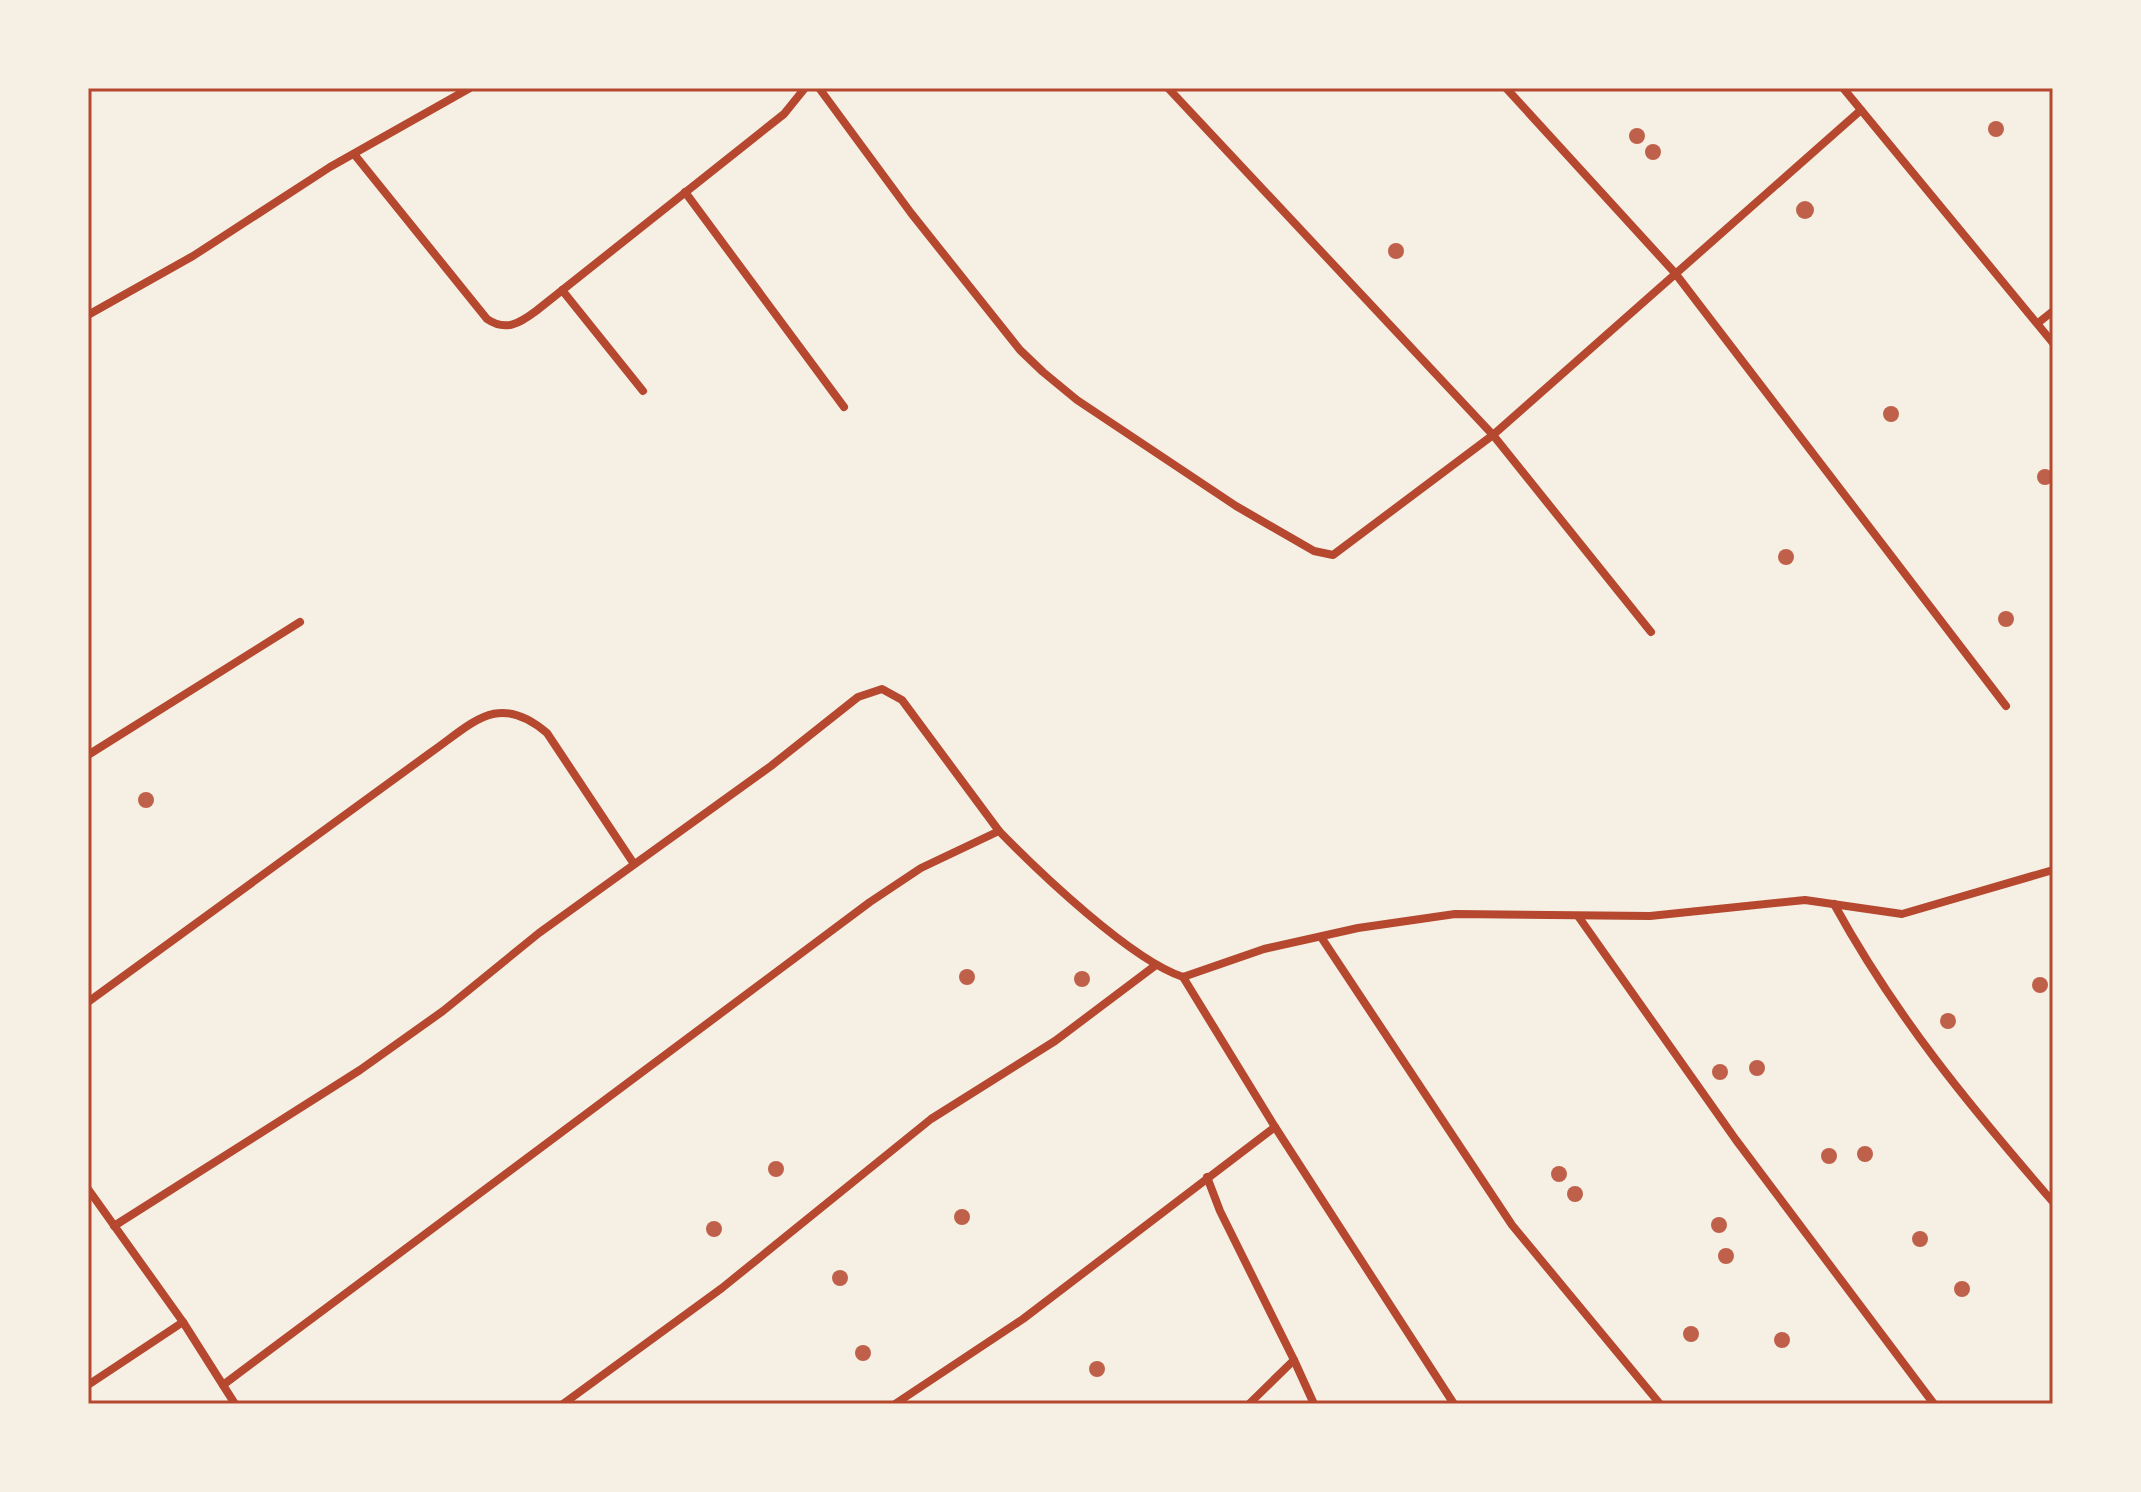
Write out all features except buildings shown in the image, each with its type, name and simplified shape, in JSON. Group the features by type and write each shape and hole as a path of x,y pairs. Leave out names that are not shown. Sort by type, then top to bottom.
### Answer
{"street":[{"path":"88,315 193,256 354,154 470,88"},
{"path":"354,154 487,319 496,325 511,326 521,322 784,114 805,88"},
{"path":"819,88 920,224 1020,350 1043,372 1077,400 1236,506 1314,551 1333,555 1347,548 1493,435 1861,110"},
{"path":"1168,88 1493,435 1651,632"},
{"path":"1506,88 1675,273 2006,706"},
{"path":"1843,88 2053,343"},
{"path":"685,192 844,407"},
{"path":"562,290 643,391"},
{"path":"2038,323 2053,311"},
{"path":"88,755 300,622"},
{"path":"114,1226 360,1070 443,1011 539,933 771,766 858,697 882,689 902,700 999,831 1035,866 1156,965 1183,977 1275,1127 1454,1404"},
{"path":"88,1002 430,753 483,717 497,713 515,712 530,718 547,733 634,864"},
{"path":"223,1385 870,902 921,868 999,831"},
{"path":"1183,977 1264,949 1455,914 1650,916 1805,900 1884,914 1902,914 2053,870"},
{"path":"1834,904 1869,967 1916,1038 2053,1202"},
{"path":"1578,916 1699,1089 1934,1404"},
{"path":"1321,937 1512,1225 1660,1404"},
{"path":"563,1404 722,1288 931,1119 1055,1041 1156,965"},
{"path":"895,1404 1023,1319 1275,1127"},
{"path":"1207,1177 1220,1211 1314,1404"},
{"path":"88,1189 183,1322 235,1404"},
{"path":"88,1385 183,1322"},
{"path":"1249,1404 1294,1360"}]}
